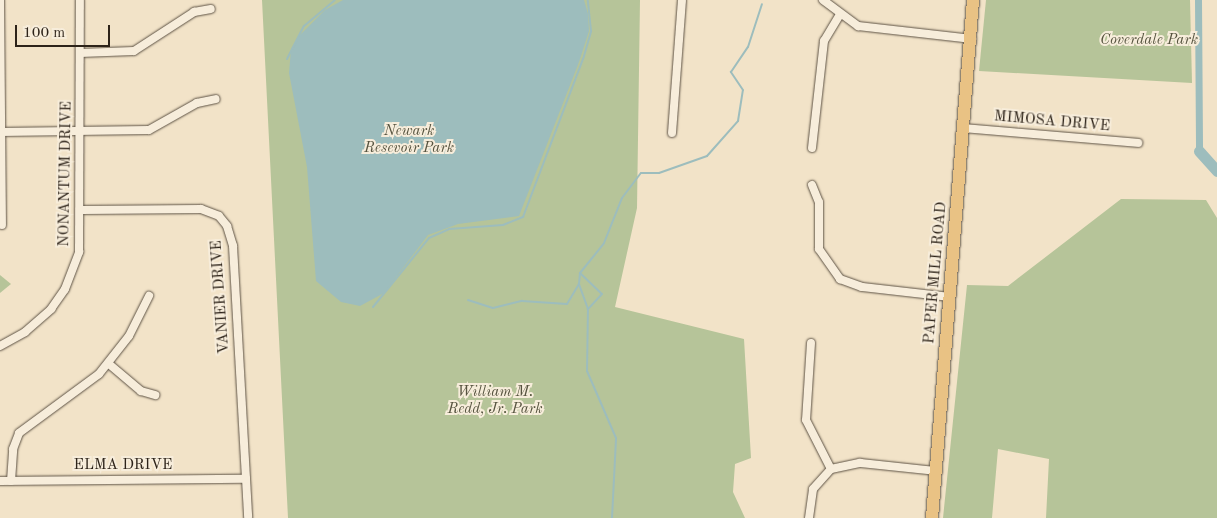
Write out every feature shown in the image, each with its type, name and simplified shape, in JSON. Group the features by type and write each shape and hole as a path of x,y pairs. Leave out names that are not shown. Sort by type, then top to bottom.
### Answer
{"main road":[{"name":"PAPER MILL ROAD","path":"932,518 972,35 973,0"},
{"name":"PAPER MILL ROAD","path":"972,35 979,0"}],"street":[{"path":"0,0 2,225"},
{"name":"NONANTUM DRIVE","path":"0,346 34,325 65,289 79,252 82,210 80,0"},
{"path":"672,133 682,0"},
{"path":"823,0 839,16 866,28 972,35"},
{"path":"80,53 134,50 194,12 211,9"},
{"path":"812,148 824,41 839,16"},
{"path":"1,132 149,130 197,103 216,99"},
{"name":"MIMOSA DRIVE","path":"964,128 1138,143"},
{"path":"812,185 819,202 819,249 840,279 862,287 950,297"},
{"name":"VANIER DRIVE","path":"82,210 201,209 219,216 227,226 233,246 248,518"},
{"path":"11,481 13,449 24,427 73,396 108,364 149,296"},
{"path":"811,343 806,420 831,469"},
{"path":"108,364 137,388 155,394"},
{"path":"809,518 813,489 831,469 860,463 936,471"},
{"name":"ELMA DRIVE","path":"0,481 246,479"}],"green space":[{"path":"262,0 640,0 637,208 615,307 744,339 751,458 735,464 733,492 745,518 288,518"},
{"name":"Coverdale Park","path":"986,0 1190,0 1192,83 979,71"},
{"path":"1121,199 1206,200 1217,218 1217,518 1046,518 1049,459 998,449 992,518 943,518 967,285 1008,286"},
{"path":"0,275 11,284 0,293"}],"water":[{"path":"343,0 584,0 588,14 589,31 579,62 519,216 458,224 428,235 384,293 360,306 341,302 316,281 307,167 289,73 291,49 299,36 325,10"}],"waterway":[{"path":"287,59 304,26 335,0"},
{"path":"373,307 429,238 449,229 503,225 523,217 584,56 591,31 588,0"},
{"path":"1198,0 1199,151"},
{"path":"612,518 616,438 587,371 588,309 579,284 580,273 604,243 622,198 641,173 659,173 707,156 738,121 743,90 731,72 748,47 762,4"},
{"path":"1199,151 1217,171"},
{"path":"580,273 602,294 588,309"},
{"path":"468,300 493,308 522,301 567,304 579,284"}],"park label":[{"name":"Newark Resevoir Park","path":"409,140"},
{"name":"William M. Redd, Jr. Park","path":"495,400"}]}
